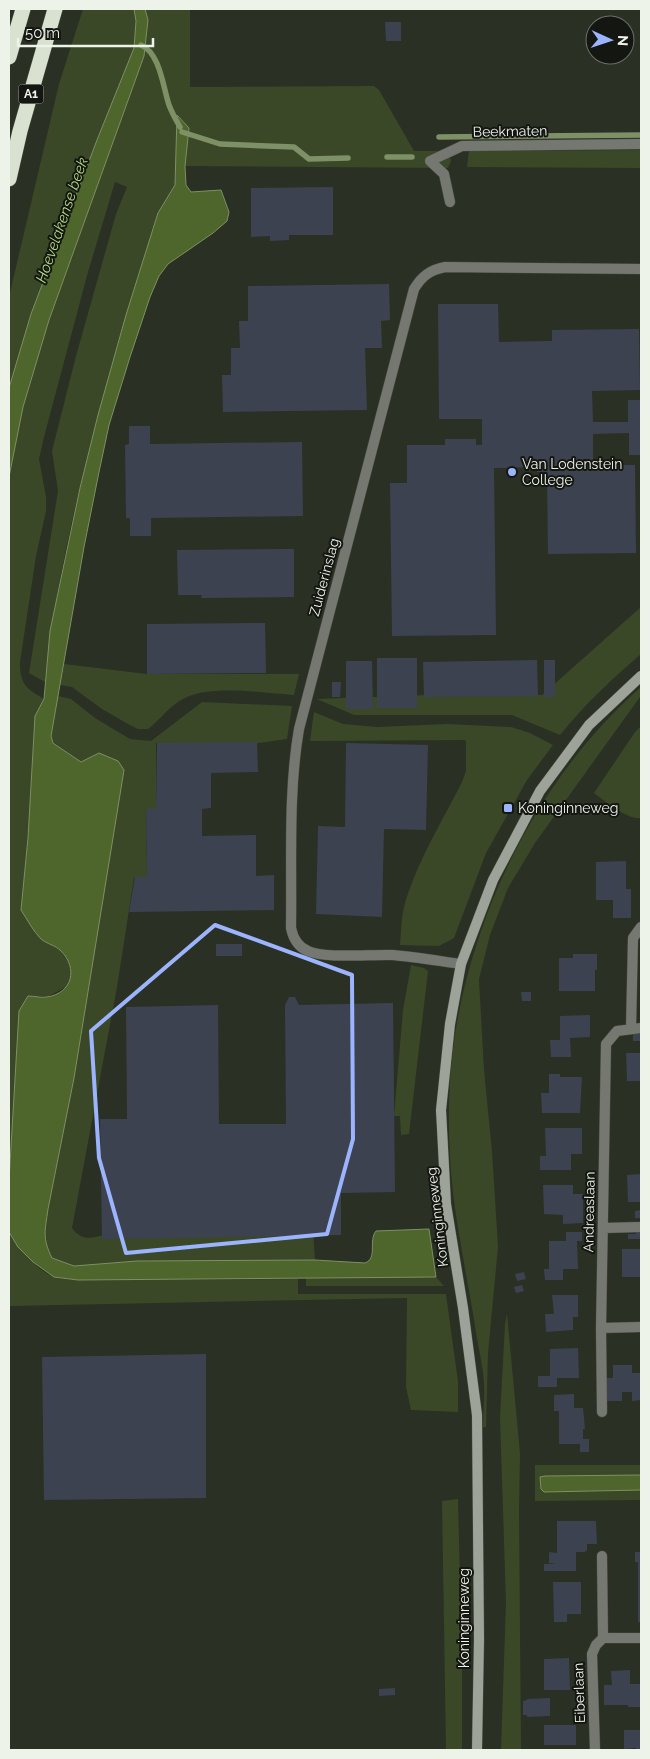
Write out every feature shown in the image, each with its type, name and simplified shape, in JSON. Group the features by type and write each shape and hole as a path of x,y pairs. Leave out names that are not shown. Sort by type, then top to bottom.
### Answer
{"highway":[{"path":"9,58 23,9"},
{"name":"A1","path":"9,180 20,130 55,9"}],"main road":[{"name":"Koninginneweg","path":"477,1750 479,1639 477,1415 463,1308 446,1204 441,1110 450,1024 461,964 493,880 540,791 589,725 641,676"}],"street":[{"name":"Beekmaten","path":"450,202 444,174 430,161 462,146 641,144"},
{"name":"Zuiderinslag","path":"461,964 394,956 320,954 308,951 299,945 293,936 291,928 293,782 299,729 414,288 420,279 427,273 445,267 641,269"},
{"path":"636,1028 633,938 641,927"},
{"name":"Andreaslaan","path":"602,1412 601,1328 606,1044 617,1031 636,1028"},
{"path":"603,1228 641,1227"},
{"path":"601,1328 641,1327"},
{"name":"Eiberlaan","path":"595,1750 592,1654 596,1644 603,1638 602,1556"},
{"path":"603,1638 641,1638"}],"highlighted area":[{"path":"215,925 352,975 353,1139 327,1234 126,1253 99,1158 91,1031"}],"shaded area":[{"path":"83,9 134,9 136,21 134,48 31,314 9,388 9,297 59,84"},
{"path":"134,9 145,9 148,20 144,56 49,320 23,407 9,477 9,388 31,314 134,48 136,21"},
{"path":"145,9 190,9 190,87 374,86 379,90 414,151 444,151 449,153 451,161 448,168 185,166 189,128 178,116 175,185 158,213 91,445 63,562 45,682 29,673 58,491 52,451 76,356 116,214 127,187 115,182 88,272 39,459 46,497 46,511 36,556 20,670 23,681 28,689 44,699 35,716 28,838 21,910 41,939 60,950 70,964 72,976 66,987 47,997 38,996 9,1181 9,477 23,407 49,320 144,56 148,20"},
{"path":"177,115 189,128 185,166 186,185 191,192 221,190 229,212 227,221 168,264 159,276 150,297 109,425 84,547 51,736 53,743 81,762 99,753 118,761 124,770 74,1078 48,1209 45,1229 47,1245 52,1258 74,1266 137,1261 315,1260 365,1263 371,1257 376,1231 429,1229 436,1277 78,1280 54,1277 33,1262 18,1247 9,1232 9,1181 19,1011 28,996 47,997 63,991 70,979 71,972 70,965 61,951 41,939 21,910 28,838 35,716 44,699 50,631 80,488 98,415 126,315 158,213 175,185"},
{"path":"641,150 641,168 467,167 469,151"},
{"path":"641,607 641,654 579,713 560,735 512,715 354,715 317,699 428,695 542,695"},
{"path":"64,664 147,674 299,674 294,695 253,691 221,691 194,694 173,705 148,729 138,729 102,709 72,687 60,685"},
{"path":"641,687 640,697 535,843 508,888 490,935 479,979 498,1247 488,1353 486,1427 483,1427 483,1372 455,1211 450,1157 449,1103 451,1067 462,999 475,948 493,899 515,851 541,805 571,762 604,723"},
{"path":"58,696 71,699 95,718 130,739 151,741 202,702 292,706 287,739 259,743 156,743 156,809 146,809 147,877 134,878 117,987 72,1228 80,1235 88,1238 107,1234 313,1230 315,1260 137,1261 74,1266 52,1258 45,1234 48,1209 74,1078 111,847 81,762 53,742 51,736"},
{"path":"314,712 343,724 377,727 447,724 511,727 530,733 553,745 527,780 486,853 454,938 439,946 400,945 404,907 415,875 466,771 465,740 310,741"},
{"path":"641,726 641,818 635,818 623,813 594,793"},
{"path":"411,965 428,971 409,1134 401,1135 400,1116 394,1116 403,1010"},
{"path":"9,1232 40,1269 54,1277 60,1278 78,1280 298,1279 298,1294 446,1294 458,1382 458,1412 411,1410 406,1387 407,1298 9,1306"},
{"path":"436,1277 444,1286 306,1286 306,1278"},
{"path":"507,1314 520,1453 521,1750 501,1750 506,1602 500,1418"},
{"path":"535,1465 641,1465 641,1475 540,1478 541,1489 544,1492 641,1490 641,1500 535,1501"},
{"path":"641,1475 641,1490 544,1492 541,1489 540,1477 545,1476"},
{"path":"458,1499 462,1750 446,1750 442,1501"}],"building":[{"path":"385,22 401,22 401,41 386,41"},
{"path":"333,187 333,235 289,235 289,240 270,241 270,236 251,237 251,188"},
{"path":"389,284 390,320 381,321 382,348 365,348 367,410 223,412 222,375 231,375 231,348 240,348 239,321 248,321 248,286"},
{"path":"438,304 498,304 499,342 552,341 552,330 639,329 640,390 592,391 593,422 628,422 628,400 641,400 641,455 629,455 629,433 593,434 593,465 635,465 636,553 548,554 547,472 537,472 537,467 494,468 496,635 392,636 390,483 407,483 407,445 445,445 445,439 476,439 476,445 482,445 482,419 439,419"},
{"path":"129,426 150,426 150,444 302,442 303,516 151,518 151,536 130,536 130,518 126,518 125,445 129,444"},
{"path":"294,549 294,597 201,598 202,595 178,595 177,550"},
{"path":"265,623 266,673 147,674 147,624"},
{"path":"377,658 417,658 417,708 377,708"},
{"path":"537,660 538,696 424,697 423,662"},
{"path":"544,660 555,660 555,697 544,697"},
{"path":"346,661 372,661 373,709 346,709"},
{"path":"332,682 341,682 340,697 332,697"},
{"path":"257,742 258,772 211,773 211,808 202,809 202,836 256,835 256,876 274,875 274,910 129,912 135,877 147,877 146,809 156,809 157,743"},
{"path":"346,743 428,745 426,830 384,829 382,917 316,914 318,826 345,827"},
{"path":"626,861 626,889 631,889 631,918 613,918 613,900 596,900 596,862"},
{"path":"216,944 242,944 242,956 216,956"},
{"path":"573,954 597,954 595,991 559,991 559,958 573,958"},
{"path":"521,992 531,992 531,1001 522,1001"},
{"path":"289,997 295,997 299,1005 393,1003 395,1192 341,1193 341,1235 102,1239 100,1119 127,1119 126,1007 218,1005 219,1124 286,1124 285,1005"},
{"path":"590,1015 590,1037 570,1038 571,1057 551,1057 550,1040 560,1040 560,1016"},
{"path":"633,1034 641,1034 641,1041 633,1041"},
{"path":"626,1053 641,1053 641,1081 627,1081"},
{"path":"549,1074 560,1074 560,1077 582,1077 580,1113 542,1113 541,1093 549,1093"},
{"path":"545,1128 582,1128 582,1154 571,1154 571,1170 540,1170 540,1156 546,1156"},
{"path":"641,1174 641,1202 628,1202 627,1175"},
{"path":"543,1185 573,1185 573,1194 583,1194 583,1223 563,1224 563,1215 544,1214"},
{"path":"641,1210 641,1218 635,1218 635,1211"},
{"path":"566,1232 582,1232 582,1241 577,1241 578,1269 563,1269 563,1280 545,1280 544,1269 549,1269 549,1241 566,1241"},
{"path":"636,1232 641,1232 641,1239 628,1239 628,1234 636,1234"},
{"path":"622,1249 641,1249 641,1277 622,1277"},
{"path":"524,1272 526,1279 517,1281 515,1274"},
{"path":"522,1285 524,1291 516,1293 514,1287"},
{"path":"552,1295 578,1295 578,1317 573,1317 573,1330 546,1332 545,1314 554,1314"},
{"path":"578,1348 579,1378 557,1378 557,1387 538,1387 538,1376 550,1376 550,1349"},
{"path":"206,1354 206,1498 44,1500 42,1357"},
{"path":"613,1365 632,1365 632,1373 641,1373 641,1400 632,1401 632,1392 622,1392 622,1401 605,1401 605,1378 613,1378"},
{"path":"574,1394 574,1408 583,1408 585,1429 583,1429 583,1439 589,1439 589,1452 580,1452 580,1444 559,1444 559,1411 554,1411 554,1395"},
{"path":"557,1521 596,1521 597,1544 587,1544 585,1552 576,1552 576,1571 544,1571 544,1564 556,1564 549,1563 549,1552 557,1553"},
{"path":"635,1552 641,1552 641,1622 638,1622 638,1562 635,1562"},
{"path":"553,1582 581,1582 581,1614 567,1614 567,1622 554,1622"},
{"path":"569,1658 570,1690 544,1690 544,1659"},
{"path":"630,1670 630,1684 641,1684 641,1707 604,1705 604,1685 612,1685 611,1671"},
{"path":"395,1688 395,1695 379,1696 379,1689"},
{"path":"550,1698 550,1716 527,1717 527,1715 523,1715 523,1701 527,1699"},
{"path":"544,1725 576,1725 576,1745 544,1745"},
{"path":"624,1730 641,1730 641,1750 636,1750 636,1748 624,1749"}],"waterway":[{"path":"141,45 153,55 157,63 169,105 180,127"},
{"path":"182,132 220,144 294,147 309,159 348,158"},
{"path":"439,137 641,135"},
{"path":"387,157 412,157"}],"place":[{"name":"Van Lodenstein College","path":"512,472"},
{"name":"Koninginneweg","path":"508,808"}],"water label":[{"name":"Hoevelakense beek","path":"62,220"}]}
